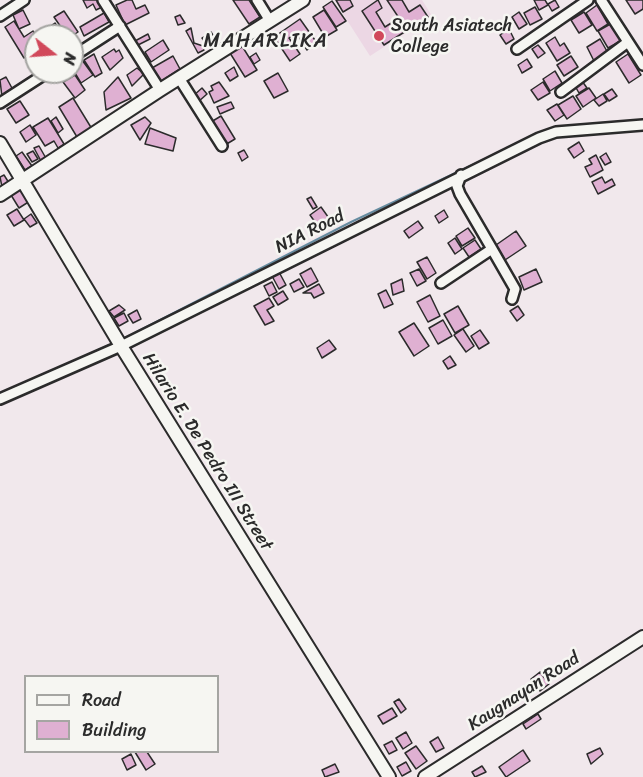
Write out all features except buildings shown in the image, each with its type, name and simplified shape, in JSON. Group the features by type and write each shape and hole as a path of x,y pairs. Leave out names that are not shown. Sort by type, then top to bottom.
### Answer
{"street":[{"path":"0,16 24,0"},
{"path":"103,0 160,90"},
{"path":"257,0 270,21"},
{"path":"0,195 303,0"},
{"path":"517,49 588,0"},
{"path":"601,0 643,65"},
{"path":"84,49 120,26"},
{"path":"561,92 628,42"},
{"path":"179,78 222,146"},
{"path":"0,103 29,84"},
{"name":"NIA Road","path":"0,399 121,346 461,175 556,132 643,125"},
{"name":"Hilario E. De Pedro III Street","path":"0,143 121,346 389,777"},
{"path":"461,175 457,186 460,194 515,289 512,299"},
{"path":"441,283 492,249"},
{"name":"Kaugnayan Road","path":"425,777 643,637"}],"shaded area":[{"name":"South Asiatech College","path":"334,0 422,0 432,16 370,56"}],"waterway":[{"path":"123,339 351,222 513,146"},
{"path":"44,375 109,345"}],"place":[{"name":"South Asiatech College","path":"379,36"}],"district":[{"name":"MAHARLIKA","path":"266,42"}]}
